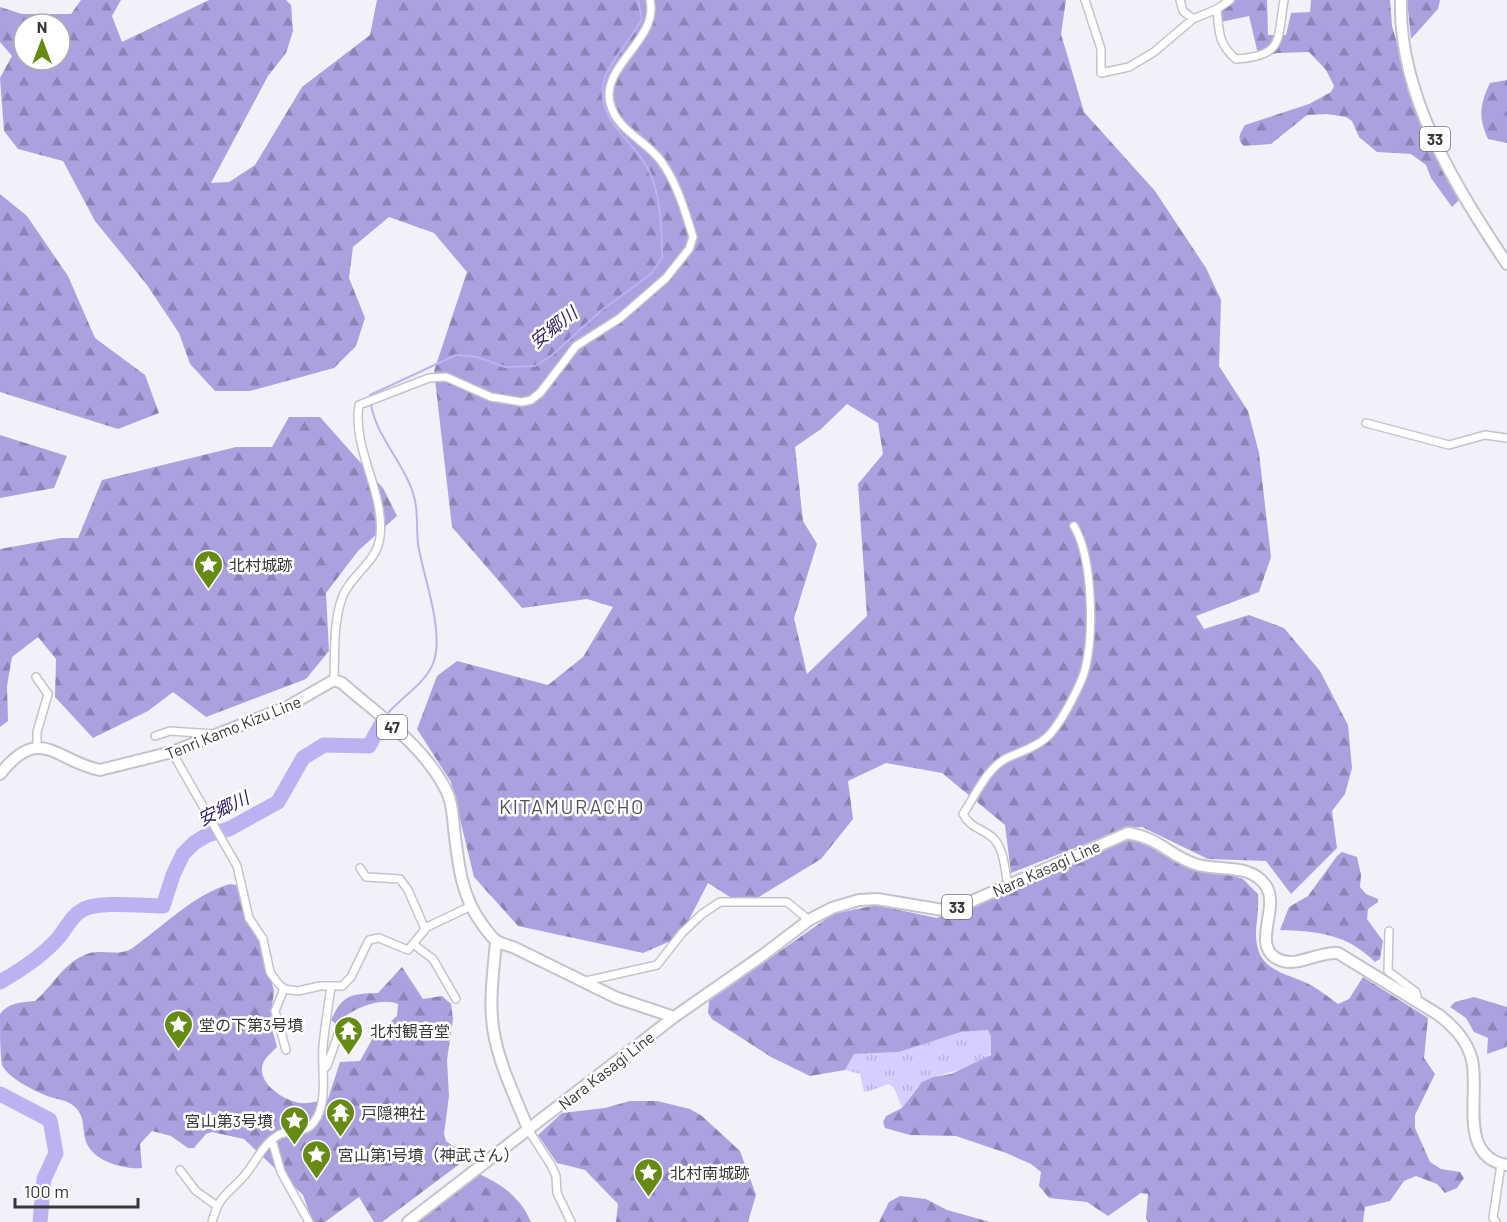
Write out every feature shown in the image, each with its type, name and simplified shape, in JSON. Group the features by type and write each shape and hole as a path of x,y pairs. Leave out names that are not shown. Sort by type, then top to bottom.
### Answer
{"main road":[{"name":"33","path":"1401,0 1404,49 1413,85 1458,184 1507,264"},
{"name":"Tenri Kamo Kizu Line","path":"37,746 56,751 88,767 100,770 172,752 220,734 287,707 334,680"},
{"name":"47","path":"334,680 342,683 414,746 433,768 448,793 459,866 469,907 496,942"},
{"path":"0,774 37,746"},
{"name":"Nara Kasagi Line","path":"408,1222 674,1017 809,920 859,900 892,899 926,909 949,910 1128,833 1147,836 1198,865 1235,868 1253,874 1265,884 1271,906 1267,945 1269,954 1277,959 1285,963 1297,962 1328,952 1338,952 1418,1002 1454,1028 1465,1042 1474,1074 1473,1122 1478,1145 1484,1154 1504,1165"},
{"path":"529,1131 504,1070 495,1038 492,985 496,942 513,947 639,1007 674,1017"}],"street":[{"path":"334,680 335,641 342,596 372,558 380,538 380,516 358,428 359,405 429,378 446,376 491,397 515,401 531,400 540,393 576,346 645,298 666,278 689,249 693,237 677,191 662,162 630,134 617,119 610,103 609,87 648,25 650,0"},
{"path":"1085,0 1101,49 1101,73 1129,67 1154,52 1193,19 1217,9 1230,0"},
{"path":"1180,0 1183,11 1193,19"},
{"path":"1217,9 1219,34 1224,49 1236,59 1254,58 1268,52 1280,40 1284,0"},
{"path":"1366,423 1449,445 1485,435 1507,438"},
{"path":"1008,885 999,846 988,835 968,824 963,814 992,770 1005,759 1027,751 1047,737 1061,718 1084,672 1088,651 1088,570 1085,549 1074,526"},
{"path":"36,677 48,694 37,732 37,746"},
{"path":"155,736 170,731 220,734"},
{"path":"172,752 237,866 249,918 263,939 270,972 284,989 298,991 320,986 342,986 351,977 372,938 408,950 425,929 469,907"},
{"path":"360,868 366,877 400,879 408,890 425,929"},
{"path":"583,982 627,974 657,965 682,933 702,914 720,902 788,902 809,920"},
{"path":"1389,931 1388,971 1416,992 1418,1002"},
{"path":"413,945 433,960 456,999"},
{"path":"212,1222 217,1206 272,1140 278,1135 305,1130 314,1122 322,1107 331,987"},
{"path":"284,989 275,1011 286,1050"},
{"path":"323,1070 327,1066 341,1026"},
{"path":"529,1131 551,1165 556,1176 557,1193 571,1222"},
{"path":"272,1140 281,1172 309,1222"},
{"path":"1496,1222 1493,1218 1504,1165"},
{"path":"180,1170 196,1191 217,1206"}],"green space":[{"path":"81,0 121,0 112,16 122,42 209,0 286,0 291,5 293,31 286,53 268,76 211,183 229,182 255,165 302,87 370,35 377,0 1066,0 1061,34 1084,112 1155,191 1206,268 1221,300 1219,366 1248,411 1259,453 1271,557 1259,592 1196,616 1204,629 1249,615 1284,628 1320,671 1348,725 1352,768 1345,794 1332,811 1337,848 1291,894 1266,861 1208,859 1142,827 1126,828 1011,873 1005,825 942,773 886,763 848,781 853,819 821,859 744,906 708,883 680,937 643,953 518,926 474,877 451,782 417,729 437,676 457,661 548,685 583,657 613,607 587,599 522,608 452,527 434,371 467,272 434,233 389,217 353,247 349,278 365,318 356,346 334,368 250,391 215,391 190,364 179,333 147,285 95,221 63,161 18,149 4,131 0,78 12,56 12,72 72,72 72,13","holes":["847,404 878,423 883,454 858,484 867,616 807,674 794,618 817,544 803,521 795,447 821,429"]},
{"path":"1236,0 1267,0 1268,35 1286,35 1291,13 1310,12 1311,0 1390,0 1392,26 1399,50 1458,195 1458,201 1452,207 1431,178 1426,165 1411,154 1377,152 1359,137 1352,121 1346,117 1327,114 1307,115 1271,144 1244,146 1239,138 1245,125 1309,104 1331,92 1334,86 1326,70 1309,52 1277,53 1259,58 1249,16 1221,22 1220,12"},
{"path":"1407,0 1440,0 1438,9 1411,39"},
{"path":"0,7 16,12 12,12 12,56 0,42"},
{"path":"1507,80 1507,143 1488,139 1482,111 1490,83"},
{"path":"0,194 27,216 68,276 95,338 145,375 159,413 118,429 0,392"},
{"path":"289,417 320,417 383,488 397,516 358,551 326,593 329,651 306,679 206,717 173,692 148,711 93,738 55,697 56,659 38,637 12,657 7,686 8,721 0,727 0,549 61,538 78,538 102,480 236,447 272,447"},
{"path":"0,435 67,456 54,488 0,498"},
{"path":"1124,838 1147,841 1202,872 1225,873 1243,879 1258,894 1257,943 1259,953 1269,966 1312,986 1338,1004 1349,999 1363,977 1428,1018 1424,1058 1435,1074 1415,1115 1415,1128 1430,1162 1441,1169 1460,1172 1464,1178 1457,1188 1445,1193 1437,1184 1416,1176 1404,1181 1390,1201 1365,1207 1363,1222 1148,1222 1146,1218 1148,1194 1141,1193 1108,1216 1087,1202 1049,1198 1039,1186 1041,1172 1031,1164 1006,1153 956,1136 910,1135 885,1128 883,1122 886,1116 902,1108 922,1082 933,1077 951,1074 991,1055 991,1036 988,1030 961,1032 899,1052 854,1054 845,1070 810,1076 771,1057 712,1019 708,1013 709,1001 833,914 876,905 937,918"},
{"path":"1342,852 1357,857 1361,875 1360,887 1366,894 1378,899 1378,902 1368,909 1367,919 1383,941 1380,959 1375,962 1354,945 1343,940 1307,931 1280,930 1289,907 1308,896"},
{"path":"230,884 236,885 246,921 261,943 274,991 270,1022 277,1047 264,1061 263,1076 272,1089 286,1098 300,1103 328,1099 340,1062 360,1061 374,1036 397,1016 398,1004 374,1003 357,1009 336,1024 331,1020 335,1011 349,997 378,993 402,967 423,999 442,996 451,1004 453,1019 447,1060 449,1096 444,1134 446,1141 469,1157 382,1222 374,1222 359,1197 325,1222 313,1222 303,1195 244,1139 212,1132 206,1134 194,1148 188,1148 171,1136 152,1131 140,1144 142,1168 108,1162 100,1158 88,1146 82,1119 73,1105 47,1096 22,1083 2,1065 0,1014 3,1010 15,1004 35,1001 66,967 81,956 95,952 127,951 190,904"},
{"path":"1474,997 1507,1007 1507,1047 1487,1054 1488,1038 1474,1032 1466,1018 1450,1007 1455,1002"},
{"path":"988,1030 993,1043 991,1052 983,1060 923,1082 902,1108 891,1085 864,1092 860,1074 845,1070 854,1054 899,1052 961,1032"},
{"path":"630,1101 657,1101 690,1109 702,1116 740,1151 756,1195 748,1222 616,1222 618,1204 585,1170 557,1163 538,1135 562,1113 605,1108"},
{"path":"479,1174 510,1193 522,1206 531,1222 416,1222"},
{"path":"900,1196 926,1199 947,1210 990,1222 879,1222 889,1202"}],"waterway":[{"name":"安郷川","path":"389,712 431,669 436,648 436,634 432,602 418,544 414,497 407,478 375,421 370,395 456,355 477,357 505,367 535,366 551,356 602,310 651,274 662,258 660,211 652,177 640,157 609,118 603,95 604,81 610,67 642,19 638,0"},
{"name":"安郷川","path":"0,982 46,950 73,918 84,909 101,905 163,906 183,854 194,843 207,835 229,829 278,802 303,758 324,745 369,746 380,726"},
{"name":"安郷川","path":"0,1094 50,1120 56,1153 44,1179 40,1222"}],"place":[{"name":"北村城跡","path":"208,590"},
{"name":"堂の下第3号墳","path":"178,1050"},
{"name":"北村観音堂","path":"349,1056"},
{"name":"戸隠神社","path":"340,1138"},
{"name":"宮山第3号墳","path":"294,1146"},
{"name":"宮山第1号墳（神武さん）","path":"317,1180"},
{"name":"北村南城跡","path":"649,1198"}],"district":[{"name":"KITAMURACHO","path":"572,806"}]}
